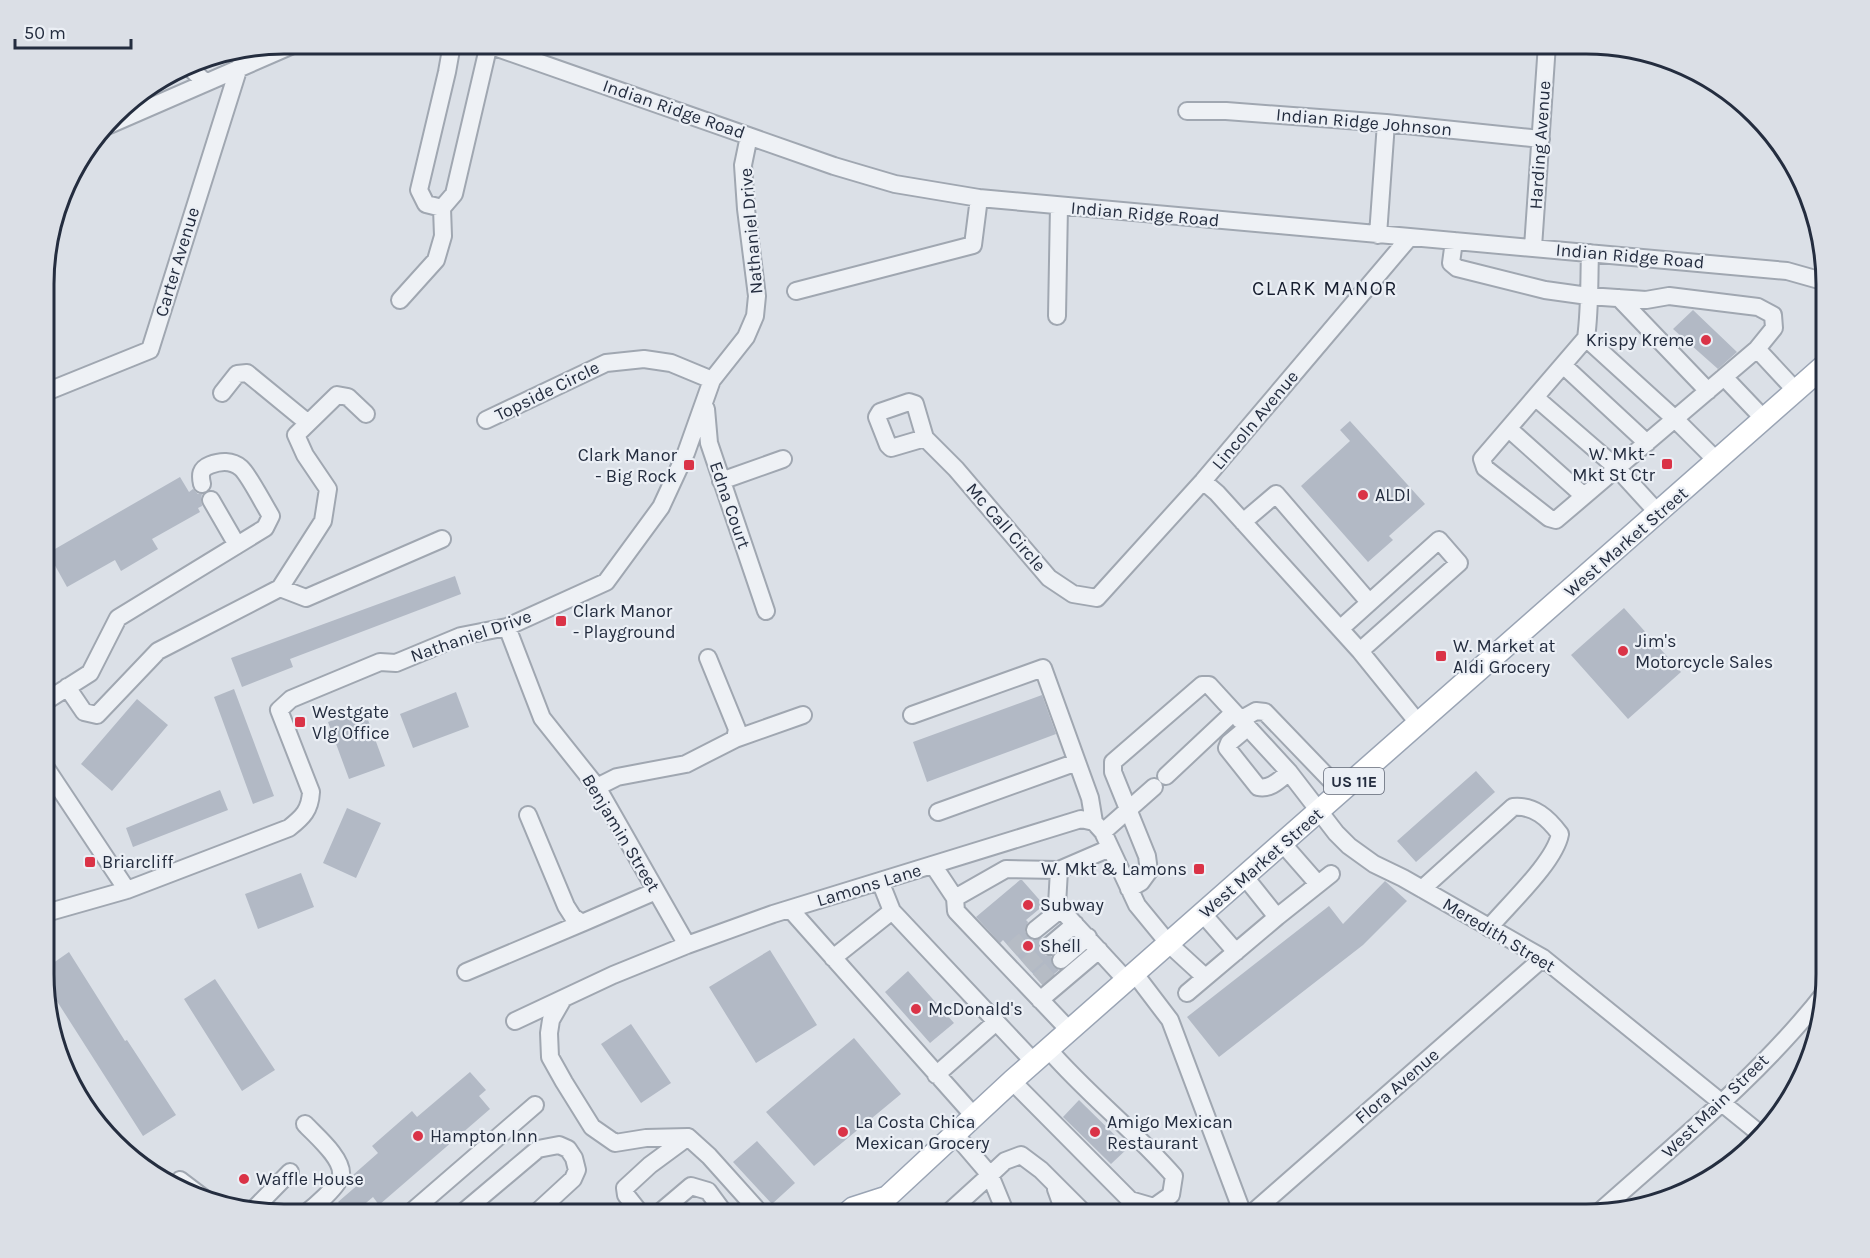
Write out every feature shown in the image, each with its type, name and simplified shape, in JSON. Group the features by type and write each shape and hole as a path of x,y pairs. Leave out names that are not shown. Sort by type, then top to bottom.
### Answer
{"main road":[{"name":"West Market Street","path":"884,1204 1012,1082 1816,373"}],"street":[{"path":"125,118 271,54"},
{"path":"442,208 426,204 418,190 450,54"},
{"path":"400,300 436,260 443,236 442,208 454,194 485,54"},
{"name":"Indian Ridge Road","path":"515,54 834,166 895,184 979,198 1059,206 1787,270 1816,279"},
{"name":"Harding Avenue","path":"1533,248 1546,54"},
{"name":"Carter Avenue","path":"54,388 150,350 239,67"},
{"path":"195,72 205,82"},
{"name":"Indian Ridge Johnson","path":"1187,111 1226,111 1386,123 1541,139"},
{"path":"1378,235 1386,123"},
{"name":"Nathaniel Drive","path":"54,910 127,890 289,828 302,818 310,806 311,792 279,710 291,699 380,662 396,663 461,636 507,627 606,582 661,507 693,436 712,380 746,338 755,316 757,296 743,165 749,136"},
{"path":"796,291 973,245 979,198"},
{"path":"1056,316 1059,206"},
{"name":"Lincoln Avenue","path":"1097,598 1203,481 1409,238"},
{"path":"1454,241 1451,263 1457,268 1545,290 1588,296 1646,300 1669,296 1758,307 1773,315 1774,328 1757,349 1556,520 1549,518 1485,468 1482,459 1586,338 1589,314 1588,296 1590,253"},
{"path":"1619,298 1708,391"},
{"path":"1586,338 1676,419 1717,461"},
{"path":"1757,349 1796,391"},
{"name":"Topside Circle","path":"486,420 606,363 644,359 671,363 712,380"},
{"path":"1563,365 1647,443"},
{"path":"222,393 237,374 247,373 308,423"},
{"path":"1725,377 1764,419"},
{"path":"68,687 84,712 97,716 158,651 280,588 323,521 328,489 304,455 297,435 337,395 348,397 366,414"},
{"name":"Edna Court","path":"705,397 709,443 766,611"},
{"path":"1536,398 1617,468 1658,513"},
{"path":"1509,429 1584,496"},
{"name":"Mc Call Circle","path":"925,438 956,469 1049,578 1073,594 1097,598"},
{"path":"721,481 783,459"},
{"path":"54,696 90,673 118,618 265,528 271,516 242,468 228,462 204,467 200,475 202,484"},
{"path":"1203,481 1217,493 1360,651 1419,724"},
{"path":"1243,522 1276,494 1369,602"},
{"path":"211,500 237,545"},
{"path":"280,588 306,598 442,539"},
{"path":"1340,629 1439,540 1460,563 1360,651"},
{"name":"Benjamin Street","path":"507,627 542,718 597,787 687,945"},
{"path":"708,658 737,729 735,739"},
{"path":"912,715 1043,668 1099,827 1137,905 1168,944 1205,977"},
{"name":"Meredith Street","path":"1129,889 1141,882 1149,871 1148,856 1113,772 1113,762 1202,685 1209,685 1289,772 1319,812 1349,846 1374,864 1543,958 1755,1130"},
{"path":"1099,827 1129,810 1160,782 1240,720 1256,711 1265,712 1342,792"},
{"path":"597,787 617,777 686,764 735,739 803,715"},
{"path":"1240,720 1227,748 1258,787 1264,789 1271,786 1289,772"},
{"path":"938,812 1077,762"},
{"path":"54,781 127,890"},
{"path":"1422,889 1513,807 1527,806 1550,821 1560,834 1558,845 1489,928"},
{"path":"528,815 566,906 573,917 582,923"},
{"name":"Lamons Lane","path":"515,1021 613,975 687,945 790,909 1081,819 1099,827"},
{"path":"1187,993 1324,879 1283,844"},
{"path":"955,898 1006,869 1059,870 1110,848"},
{"path":"933,865 955,898 956,911 1006,954 1070,1031"},
{"path":"1059,870 1057,904 1093,944 1131,977 1170,1020 1239,1204"},
{"path":"1245,877 1277,917"},
{"path":"880,881 892,911 996,1022 1074,1079 1151,1149 1174,1176 1171,1195 1158,1204"},
{"path":"466,972 656,891"},
{"path":"790,909 974,1116"},
{"path":"1035,930 1061,909"},
{"path":"833,958 892,911"},
{"path":"1203,914 1236,952"},
{"path":"1049,946 1075,924"},
{"path":"1036,990 1093,944"},
{"path":"1061,960 1093,944"},
{"name":"Flora Avenue","path":"1262,1204 1543,958"},
{"path":"563,999 551,1020 550,1057 592,1126 615,1143 646,1138 688,1137 709,1156 752,1204"},
{"name":"West Main Street","path":"1609,1203 1722,1102 1814,1007"},
{"path":"936,1075 996,1022"},
{"path":"1012,1082 1130,1200 1144,1204"},
{"path":"421,1204 535,1105"},
{"path":"305,1124 334,1155 341,1175 336,1184 317,1204"},
{"path":"955,1134 990,1175 1002,1204"},
{"path":"633,1204 626,1195 625,1188 650,1165 688,1137"},
{"path":"473,1204 538,1149 559,1145 568,1149 574,1158 577,1170 573,1179 549,1204"},
{"path":"484,1204 537,1159 538,1149"},
{"path":"959,1204 1005,1161 1021,1155 1075,1204"},
{"path":"260,1203 290,1172"},
{"path":"1053,1183 1061,1204"},
{"path":"670,1204 692,1186 708,1191 718,1204"}],"building":[{"name":"Krispy Kreme","path":"1693,310 1737,352 1718,369 1673,329"},
{"name":"ALDI","path":"1350,421 1425,504 1389,536 1393,540 1368,562 1301,486 1350,441 1340,430"},
{"path":"180,477 189,492 193,489 198,494 202,494 202,506 198,508 200,512 152,539 158,549 121,571 115,560 67,587 54,564 54,550"},
{"path":"455,576 461,594 290,659 293,667 242,687 231,658"},
{"path":"1624,608 1681,672 1628,719 1571,655"},
{"path":"234,689 274,796 253,804 214,697"},
{"path":"456,692 469,727 413,748 400,714"},
{"path":"1042,695 1056,734 927,782 913,742"},
{"path":"137,699 168,725 112,791 81,764"},
{"path":"364,709 385,766 349,779 328,722"},
{"path":"1476,771 1495,792 1416,862 1397,841"},
{"path":"220,790 228,810 133,847 126,828"},
{"path":"347,808 381,823 356,878 323,863"},
{"path":"301,873 314,907 258,929 245,894"},
{"path":"1020,880 1044,905 1026,920 1028,922 1025,932 1032,940 1042,938 1039,947 1041,952 1046,956 1051,956 1053,966 1059,970 1042,984 1003,940 1000,943 976,917"},
{"path":"1385,881 1407,901 1363,945 1219,1057 1187,1017 1329,906 1343,924"},
{"path":"770,950 817,1025 756,1063 709,987"},
{"path":"69,952 125,1041 127,1040 176,1115 143,1136 55,999 54,962"},
{"path":"908,971 954,1023 930,1043 885,992"},
{"path":"215,979 275,1070 242,1091 184,999"},
{"path":"631,1024 671,1083 641,1103 601,1044"},
{"path":"854,1038 901,1094 814,1166 766,1112"},
{"path":"470,1072 486,1090 479,1096 490,1109 380,1204 373,1197 365,1204 340,1204 338,1202 360,1183 353,1175 378,1153 372,1146 412,1111 417,1117"},
{"name":"Amigo Mexican Restaurant","path":"1079,1100 1128,1148 1111,1164 1063,1117"},
{"path":"757,1141 795,1183 772,1204 733,1162"}],"tunnel":[{"path":"1012,950 1035,930"},
{"path":"1026,966 1049,946"},
{"path":"1038,980 1061,960"}],"place":[{"name":"Krispy Kreme","path":"1706,340"},
{"name":"W. Mkt - Mkt St Ctr","path":"1667,464"},
{"name":"Clark Manor - Big Rock","path":"689,465"},
{"name":"ALDI","path":"1363,495"},
{"name":"Clark Manor - Playground","path":"561,621"},
{"name":"Jim's Motorcycle Sales","path":"1623,651"},
{"name":"W. Market at Aldi Grocery","path":"1441,656"},
{"name":"Westgate Vlg Office","path":"300,722"},
{"name":"Briarcliff","path":"90,862"},
{"name":"W. Mkt & Lamons","path":"1199,869"},
{"name":"Subway","path":"1028,905"},
{"name":"Shell","path":"1028,946"},
{"name":"McDonald's","path":"916,1009"},
{"name":"La Costa Chica Mexican Grocery","path":"843,1132"},
{"name":"Amigo Mexican Restaurant","path":"1095,1132"},
{"name":"Hampton Inn","path":"418,1136"},
{"name":"Waffle House","path":"244,1179"}],"district":[{"name":"CLARK MANOR","path":"1325,288"}]}
